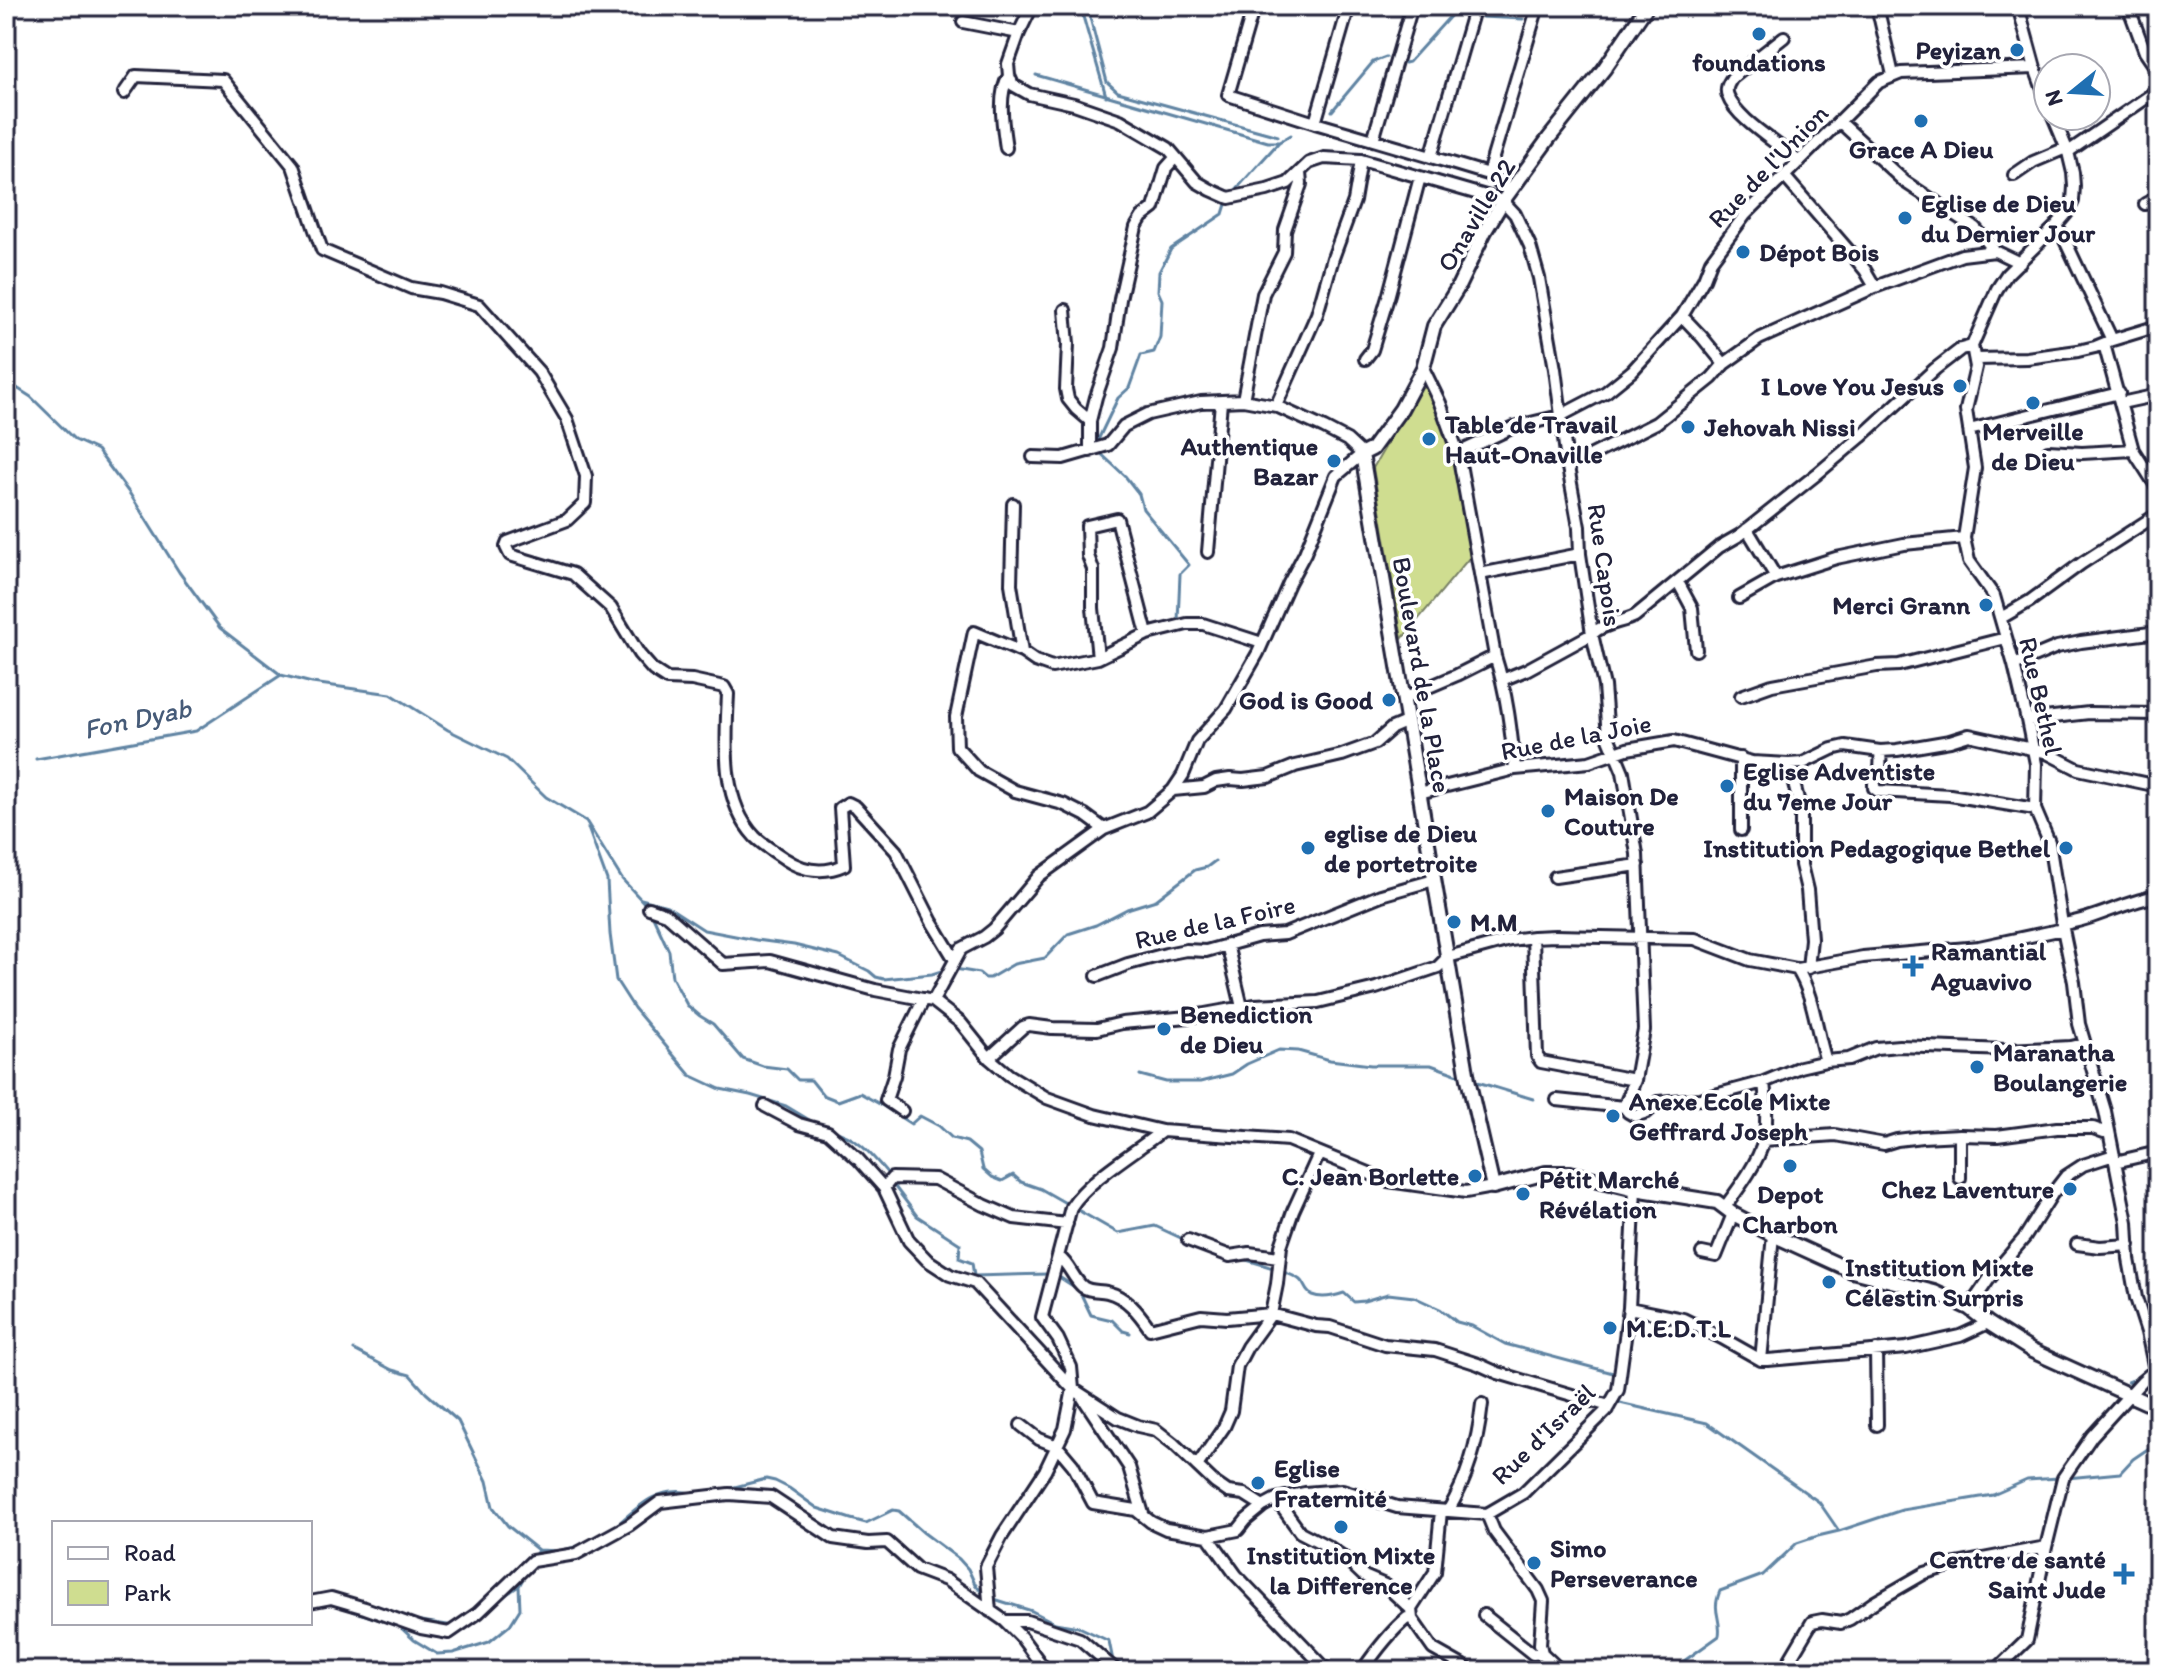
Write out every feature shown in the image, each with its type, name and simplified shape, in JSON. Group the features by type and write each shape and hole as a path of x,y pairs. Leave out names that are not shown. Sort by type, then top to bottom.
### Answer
{"street":[{"path":"1032,6 1008,64 1013,85 1029,94 1074,104 1120,120 1168,148 1197,182 1229,198 1288,183 1309,163 1324,158 1361,160 1507,196"},
{"path":"1254,6 1228,95 1488,174 1538,6"},
{"path":"1315,123 1349,6"},
{"path":"1373,140 1412,6"},
{"path":"1431,157 1475,6"},
{"name":"Onaville 22","path":"1362,454 1372,449 1401,409 1423,368 1434,326 1507,196 1604,69 1647,6"},
{"path":"1877,6 1893,75 2032,68"},
{"path":"2018,6 2032,57"},
{"path":"2132,7 2145,52 2158,71"},
{"path":"963,22 1019,33"},
{"path":"1784,37 1732,78 1726,92 1742,117 1799,162"},
{"name":"Rue de l'Union","path":"1458,453 1514,427 1560,416 1606,392 1632,371 1682,316 1711,261 1745,215 1879,82 1893,75"},
{"path":"124,93 136,76 223,80 293,166 322,250 411,288 479,305 505,332 539,372 567,419 586,476 585,503 567,520 508,542 506,547 510,555 573,574 611,608 639,654 653,670 667,679 692,680 724,687 728,694 730,784 737,809 754,836 790,862 814,871 830,872 844,865 840,808 848,803 856,807 896,851 955,960"},
{"path":"1006,148 1002,102 1004,83 1009,76"},
{"path":"2014,175 2033,162 2067,150 2158,90"},
{"path":"1840,122 1905,182 1975,228 1995,251 2020,263"},
{"path":"1739,598 1776,577 1847,555 1904,544 1964,538 1975,468 1966,410 1976,359 1972,346 1997,289 2007,274 2055,227 2073,201 2074,186 2067,150 2060,132"},
{"path":"1090,451 1090,421 1113,348 1136,227 1142,217 1154,208 1166,168 1175,158"},
{"path":"1276,406 1317,314 1354,201 1361,160"},
{"path":"1243,400 1263,294 1284,252 1285,230 1301,184 1300,173"},
{"name":"Rue Capois","path":"1488,174 1507,196 1533,256 1555,369 1592,634 1604,686 1608,736 1623,772 1638,865 1644,1030 1635,1080 1624,1107"},
{"path":"1365,359 1372,350 1389,294 1420,177"},
{"path":"1785,177 1857,260 1875,287"},
{"path":"2145,204 2158,197"},
{"path":"2055,227 2062,234 2108,342 2133,450 2158,489"},
{"path":"1567,462 1586,458 1656,423 1712,378 1724,364 1759,339 1875,287 1962,255 1995,251"},
{"path":"1065,310 1068,399 1090,421"},
{"path":"1682,316 1724,364"},
{"path":"1976,359 2009,360 2087,349 2158,326"},
{"path":"1502,680 1526,670 1600,627 1635,616 1719,547 1747,529 1843,453 1935,369 1961,349 1972,346"},
{"path":"1423,368 1458,453 1502,680 1515,769"},
{"path":"1969,430 2120,398 2158,395"},
{"path":"902,1111 886,1100 899,1049 961,949 994,929 1039,876 1104,829 1147,812 1173,790 1197,741 1226,709 1258,653 1305,553 1336,476 1362,454 1347,440 1276,406 1243,400 1201,402 1148,414 1124,426 1108,445 1063,458 1033,457"},
{"path":"1208,552 1221,402"},
{"path":"2048,451 2133,450"},
{"name":"Boulevard de la Place","path":"1362,454 1468,1079 1493,1187"},
{"path":"1013,504 1011,584 1022,652"},
{"path":"2001,618 2158,514"},
{"path":"1098,658 1093,569 1088,556 1087,526 1117,519 1147,634"},
{"path":"1747,529 1776,577"},
{"name":"Rue Bethel","path":"1964,538 1969,561 1994,596 2027,720 2036,764 2035,809 2049,842 2079,1024 2109,1131 2127,1222 2136,1298 2154,1348 2156,1371"},
{"path":"1480,574 1580,554"},
{"path":"1678,582 1692,608 1696,650"},
{"path":"1104,829 1063,804 1015,791 979,771 957,747 956,717 974,632 1052,667 1098,658 1147,634 1187,624 1203,624 1262,643"},
{"path":"2014,665 2057,647 2158,632"},
{"path":"1741,696 1772,685 1877,666 1899,665 2006,638"},
{"path":"1403,698 1495,656"},
{"path":"2027,720 2089,713 2158,714"},
{"path":"1173,790 1204,787 1230,779 1268,777 1375,743 1392,728 1406,722"},
{"name":"Rue de la Joie","path":"1419,793 1515,769 1589,762 1614,753 1674,741 1752,762 1789,764 1803,763 1845,746 1897,750 1969,735 2045,752 2070,766 2158,786"},
{"path":"1880,751 1881,764 1874,783 1878,791 1950,795 2035,809"},
{"path":"1741,758 1741,830"},
{"path":"1789,764 1801,811 1801,865 1807,890 1811,939 1802,968 1826,1061"},
{"path":"1555,877 1638,865"},
{"name":"Rue de la Foire","path":"1097,976 1166,954 1186,950 1206,951 1259,936 1285,934 1381,895 1434,880"},
{"path":"989,1058 1029,1025 1097,1029 1242,1007 1318,1002 1438,967 1448,957 1510,940 1533,937 1695,939 1750,960 1802,968 1863,957 1979,947 2062,927 2158,896"},
{"path":"649,908 666,914 723,964 770,961 875,990 929,1000 961,1023 989,1058 1009,1075 1047,1098 1094,1115 1162,1131 1288,1140 1388,1181 1466,1192 1546,1173 1570,1173 1635,1189 1717,1202 1773,1235 1852,1271 1934,1292 1969,1308 2032,1351 2158,1408"},
{"path":"1533,937 1537,1056 1541,1062 1635,1080"},
{"path":"1227,944 1242,1007"},
{"path":"1557,1100 1624,1107 1635,1116 1647,1112 1658,1102 1700,1099 1764,1082 1800,1067 1849,1059 1876,1048 2007,1050 2084,1044"},
{"path":"1702,1253 1716,1256 1729,1210 1764,1140 1764,1082"},
{"path":"765,1106 799,1124 828,1132 858,1159 884,1188 909,1241 927,1260 950,1275 975,1283 1077,1392 1129,1467 1144,1516"},
{"path":"1764,1140 1835,1135 1884,1144 1897,1140 1960,1135 1997,1136 2057,1128 2109,1131"},
{"path":"990,1611 986,1567 1002,1536 1045,1471 1065,1429 1077,1392 1071,1367 1058,1339 1042,1317 1071,1207 1085,1191 1162,1131"},
{"path":"1960,1135 1960,1178"},
{"path":"1969,1308 2025,1237 2066,1176 2083,1165 2158,1152"},
{"path":"1197,1466 1224,1427 1231,1411 1237,1366 1271,1314 1281,1246 1319,1154"},
{"path":"884,1188 892,1178 935,1179 1014,1218 1067,1224"},
{"name":"Rue d'Israël","path":"1021,1425 1039,1439 1057,1446 1073,1465 1093,1503 1136,1510 1166,1529 1208,1536 1238,1530 1263,1506 1276,1499 1342,1490 1383,1504 1487,1514 1523,1493 1609,1406 1618,1390 1629,1308 1635,1189"},
{"path":"1761,1360 1773,1235"},
{"path":"1188,1240 1230,1256 1249,1253 1279,1257"},
{"path":"2077,1244 2100,1247 2129,1245"},
{"path":"1059,1257 1081,1285 1088,1290 1116,1295 1130,1304 1150,1329 1201,1316 1227,1318 1271,1314 1330,1327 1385,1345 1435,1350 1498,1373 1609,1406"},
{"path":"1629,1308 1683,1319 1761,1360 1906,1348 1960,1336 1988,1323"},
{"path":"1876,1350 1877,1425"},
{"path":"1995,1671 2027,1640 2063,1478 2092,1436 2142,1381 2156,1371"},
{"path":"1077,1392 1118,1418 1156,1430 1215,1483 1228,1492 1244,1494 1263,1506"},
{"path":"1362,1671 1375,1652 1412,1614 1435,1572 1436,1544 1445,1511 1461,1490 1479,1434 1482,1404"},
{"path":"312,1602 331,1598 421,1628 449,1633 478,1613 532,1561 576,1554 629,1525 660,1502 729,1494 771,1497 833,1538 868,1543 887,1542 917,1569 946,1580 1005,1621 1046,1671"},
{"path":"1276,1499 1300,1532 1329,1547 1364,1576 1385,1585 1412,1614 1433,1649 1472,1671"},
{"path":"1487,1514 1494,1531 1538,1590 1543,1601 1542,1653 1561,1671"},
{"path":"1208,1536 1236,1575 1328,1671"},
{"path":"1783,1671 1812,1622 1841,1623 1925,1573 2046,1547"},
{"path":"1484,1615 1533,1654 1542,1653"},
{"path":"1005,1621 1027,1621 1080,1639 1117,1671"}],"green space":[{"path":"1426,377 1453,444 1470,557 1402,639 1373,468"}],"waterway":[{"path":"1080,6 1106,96"},
{"path":"1087,6 1107,82 1118,92 1278,136"},
{"path":"1405,63 1453,13 1463,11"},
{"path":"1482,17 1523,19"},
{"path":"1332,111 1373,62 1386,57"},
{"path":"1036,75 1268,142 1279,142"},
{"path":"1232,194 1279,142 1291,135"},
{"path":"1096,444 1118,398 1129,388 1141,355 1154,352 1160,337 1162,300 1158,291 1159,272 1171,249 1223,214 1227,201"},
{"path":"6,381 31,397 75,440 97,450 220,628 281,675 312,683 391,694 448,730 507,759 546,797 586,821 622,879 647,906"},
{"path":"1097,450 1125,476 1139,494 1143,509 1189,565 1180,574 1178,621"},
{"name":"Fon Dyab","path":"36,759 196,731 281,675"},
{"path":"588,828 607,880 616,980 634,1008 690,1075 720,1089 786,1106 816,1124"},
{"path":"955,969 990,978 1014,964 1045,958 1068,934 1156,900 1195,870 1215,861"},
{"path":"641,899 667,906 704,930 839,956 884,979 932,974 948,969"},
{"path":"651,912 669,951 672,977 687,1005 713,1024 743,1059 787,1069 798,1080 811,1080 823,1095 838,1101 860,1093 911,1124 920,1116 979,1152 983,1169 992,1177 1002,1181 1013,1175 1118,1233 1155,1226 1185,1240"},
{"path":"1140,1075 1166,1082 1200,1082 1232,1074 1279,1050 1371,1065 1431,1065 1464,1077"},
{"path":"1471,1080 1533,1099"},
{"path":"830,1130 856,1142 889,1175"},
{"path":"893,1182 917,1216 960,1244 959,1258 972,1263 974,1276 1048,1274"},
{"path":"1238,1258 1295,1277 1310,1294 1316,1296 1344,1293 1354,1302 1388,1294 1414,1297 1440,1309 1457,1322 1472,1326 1505,1344 1613,1373"},
{"path":"1056,1275 1079,1290 1091,1315 1112,1320 1123,1331 1130,1333"},
{"path":"354,1350 392,1370 410,1375 458,1421 487,1481 493,1507 508,1526 538,1550"},
{"path":"2128,1382 2151,1367"},
{"path":"1564,1388 1707,1423 1819,1502 1839,1531"},
{"path":"2067,1478 2120,1473 2133,1459 2158,1442"},
{"path":"1670,1671 1719,1636 1716,1604 1720,1591 1763,1575 1797,1543 1902,1510 1993,1495 2027,1480 2059,1478"},
{"path":"723,1490 766,1479 789,1488 817,1508 866,1523 893,1510 899,1511 959,1559 984,1595"},
{"path":"612,1529 639,1506 658,1495 680,1491 692,1493"},
{"path":"534,1557 538,1550 561,1551 585,1544"},
{"path":"353,1611 399,1626 437,1654 453,1653 489,1642 510,1625 520,1609 519,1586 525,1575"},
{"path":"497,1601 517,1587"},
{"path":"991,1598 1032,1611 1055,1623 1079,1627 1109,1641 1113,1661 1125,1665 1129,1671"},
{"path":"414,1620 454,1626"}],"place":[{"name":"foundations","path":"1759,34"},
{"name":"Peyizan","path":"2017,50"},
{"name":"Grace A Dieu","path":"1921,121"},
{"name":"Eglise de Dieu du Dernier Jour","path":"1905,218"},
{"name":"Dépot Bois","path":"1743,252"},
{"name":"I Love You Jesus","path":"1960,386"},
{"name":"Merveille de Dieu","path":"2033,403"},
{"name":"Jehovah Nissi","path":"1688,427"},
{"name":"Table de Travail Haut-Onaville","path":"1429,439"},
{"name":"Authentique Bazar","path":"1334,461"},
{"name":"Merci Grann","path":"1986,605"},
{"name":"God is Good","path":"1389,700"},
{"name":"Eglise Adventiste du 7eme Jour","path":"1727,786"},
{"name":"Maison De Couture","path":"1548,811"},
{"name":"eglise de Dieu de portetroite","path":"1308,848"},
{"name":"Institution Pedagogique Bethel","path":"2066,848"},
{"name":"M.M","path":"1454,922"},
{"name":"Ramantial Aguavivo","path":"1913,966"},
{"name":"Benediction de Dieu","path":"1164,1029"},
{"name":"Maranatha Boulangerie","path":"1977,1067"},
{"name":"Anexe Ecole Mixte Geffrard Joseph","path":"1613,1116"},
{"name":"Depot Charbon","path":"1790,1166"},
{"name":"C. Jean Borlette","path":"1475,1176"},
{"name":"Chez Laventure","path":"2070,1189"},
{"name":"Pétit Marché Révélation","path":"1523,1194"},
{"name":"Institution Mixte Célestin Surpris","path":"1829,1282"},
{"name":"M.E.D.T.L","path":"1610,1328"},
{"name":"Eglise Fraternité","path":"1258,1483"},
{"name":"Institution Mixte la Difference","path":"1341,1527"},
{"name":"Simo Perseverance","path":"1534,1563"},
{"name":"Centre de santé Saint Jude","path":"2124,1574"}]}
